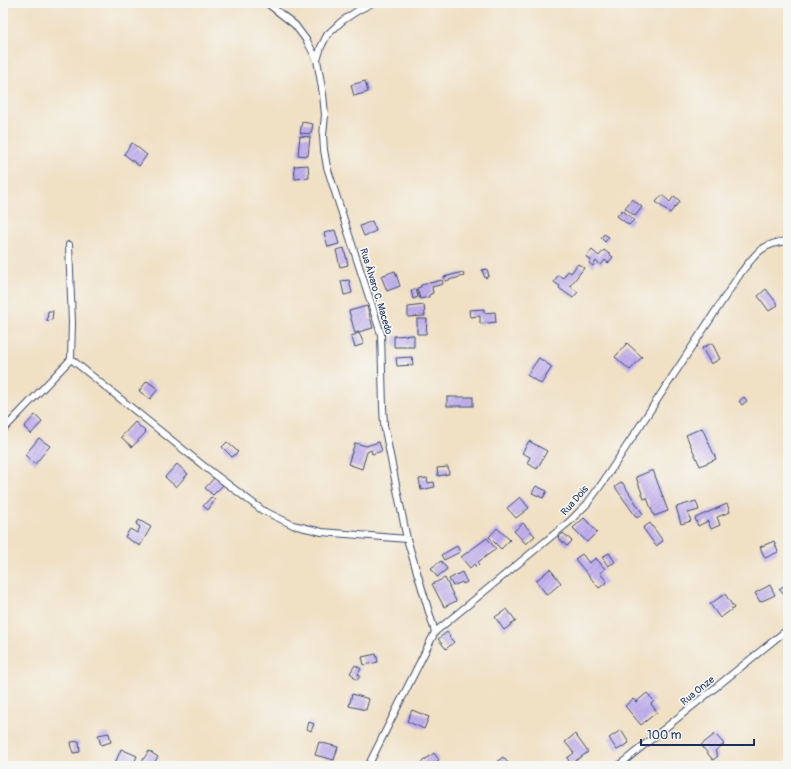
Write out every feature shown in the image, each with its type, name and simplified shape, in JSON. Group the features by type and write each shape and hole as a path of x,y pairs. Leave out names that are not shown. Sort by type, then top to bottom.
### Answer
{"street":[{"path":"267,3 295,25 307,41 317,60"},
{"path":"317,60 327,35 342,21 372,3"},
{"name":"Rua Álvaro C. Macedo","path":"317,60 325,115 323,143 327,168 381,334 384,425 407,539 435,632"},
{"name":"Rua Dois","path":"368,766 435,632 569,522 587,504 736,281 753,258 764,247 776,242 788,241"},
{"path":"3,430 71,359 72,322 69,245"},
{"path":"71,359 205,467 262,510 292,525 322,532 407,539"},
{"name":"Rua Onze","path":"618,766 788,630"}],"building":[{"path":"365,81 368,92 354,96 351,85"},
{"path":"302,122 313,124 311,134 300,133"},
{"path":"300,136 310,137 308,156 298,155"},
{"path":"132,143 147,155 139,166 124,154"},
{"path":"308,165 309,178 295,179 294,166"},
{"path":"662,195 670,202 674,196 680,201 670,213 656,202"},
{"path":"632,199 642,207 635,216 625,208"},
{"path":"622,210 634,220 629,225 617,216"},
{"path":"372,221 376,231 364,236 360,226"},
{"path":"335,230 339,244 328,247 324,233"},
{"path":"604,234 609,237 605,242 601,238"},
{"path":"344,248 348,265 340,267 336,250"},
{"path":"592,250 599,256 604,250 613,257 608,263 605,260 601,265 596,261 593,266 589,263 591,260 586,257"},
{"path":"578,264 584,268 570,286 578,292 573,298 559,288 560,286 554,282 558,275 563,278 568,271 571,273"},
{"path":"487,269 489,276 485,278 482,270"},
{"path":"395,271 400,286 387,291 381,276"},
{"path":"463,272 464,276 445,281 444,277"},
{"path":"349,280 352,293 344,295 341,281"},
{"path":"442,280 443,284 432,287 433,293 429,295 429,297 420,299 417,288 421,287 421,285"},
{"path":"416,289 418,297 413,299 411,290"},
{"path":"766,289 778,305 769,311 758,296"},
{"path":"424,305 425,316 408,317 408,307"},
{"path":"367,306 373,328 355,333 349,311"},
{"path":"484,309 484,313 495,312 496,322 480,324 480,316 470,317 469,310"},
{"path":"48,311 53,311 52,320 47,321"},
{"path":"417,319 427,319 426,334 417,334"},
{"path":"359,333 364,344 355,347 351,336"},
{"path":"414,335 414,347 394,347 394,336"},
{"path":"627,343 642,357 630,370 615,357"},
{"path":"712,343 720,359 711,364 702,348"},
{"path":"412,357 413,365 397,366 396,358"},
{"path":"539,358 552,367 541,384 527,375"},
{"path":"147,381 158,389 150,399 139,391"},
{"path":"447,397 473,397 473,406 447,406"},
{"path":"744,397 747,401 742,405 739,401"},
{"path":"35,415 42,422 31,434 24,427"},
{"path":"135,422 146,432 132,447 121,437"},
{"path":"702,428 716,459 700,466 686,435"},
{"path":"39,438 50,446 35,464 25,455"},
{"path":"529,441 547,451 537,469 527,463 530,457 522,453"},
{"path":"227,442 238,452 232,457 222,447"},
{"path":"379,442 382,451 372,454 371,450 367,452 362,469 348,464 355,443 366,446"},
{"path":"177,464 188,474 176,487 165,477"},
{"path":"448,467 449,474 438,476 437,468"},
{"path":"653,470 668,511 654,516 647,498 644,499 636,477"},
{"path":"215,477 223,485 213,495 205,488"},
{"path":"427,478 428,483 434,482 435,487 421,490 419,479"},
{"path":"622,482 643,514 637,518 615,487"},
{"path":"536,486 547,491 543,498 532,493"},
{"path":"211,497 215,500 208,510 203,506"},
{"path":"520,497 529,508 516,518 507,508"},
{"path":"696,501 699,510 688,513 691,521 681,524 676,507"},
{"path":"727,504 730,512 717,517 720,525 711,529 708,521 698,526 695,518"},
{"path":"584,518 597,532 587,542 573,528"},
{"path":"139,520 151,527 140,546 125,537 130,529 137,533 140,527 136,524"},
{"path":"523,523 535,536 526,544 514,531"},
{"path":"650,523 663,541 656,546 643,528"},
{"path":"497,528 510,540 501,549 489,537"},
{"path":"563,533 572,541 567,546 558,538"},
{"path":"487,538 496,549 478,562 479,564 476,567 474,564 470,568 461,557"},
{"path":"774,541 778,552 765,558 760,547"},
{"path":"457,546 460,552 444,560 441,555"},
{"path":"609,553 615,562 608,566 602,557"},
{"path":"582,554 589,563 596,558 605,569 600,573 607,582 599,588 575,559"},
{"path":"441,561 447,569 437,577 431,568"},
{"path":"550,569 561,583 547,595 536,581"},
{"path":"462,572 467,582 463,584 462,582 453,586 449,579"},
{"path":"445,578 456,601 444,607 432,584"},
{"path":"788,583 788,592 784,595 779,589"},
{"path":"770,585 775,595 760,602 755,593"},
{"path":"725,594 734,608 720,618 710,604"},
{"path":"507,609 516,621 504,630 495,617"},
{"path":"447,632 450,636 449,637 454,642 446,649 438,639"},
{"path":"376,654 378,662 364,665 362,657"},
{"path":"355,665 361,669 358,674 360,676 357,680 350,673"},
{"path":"647,693 654,701 651,704 657,712 641,725 625,706 633,699 636,702"},
{"path":"352,694 369,699 366,710 349,706"},
{"path":"412,710 429,717 424,729 407,721"},
{"path":"309,722 314,724 311,731 307,729"},
{"path":"621,730 629,743 617,750 609,738"},
{"path":"109,733 111,742 101,745 98,735"},
{"path":"575,734 588,752 571,764 567,758 574,753 565,742"},
{"path":"715,734 724,744 715,751 718,756 713,760 701,745"},
{"path":"79,741 80,752 73,753 71,742"},
{"path":"319,742 338,747 334,760 315,755"},
{"path":"121,749 137,756 133,766 114,766"},
{"path":"149,751 158,757 152,766 149,766 142,761"},
{"path":"434,753 439,760 430,766 420,766 419,764"},
{"path":"503,757 511,766 491,766"}]}
